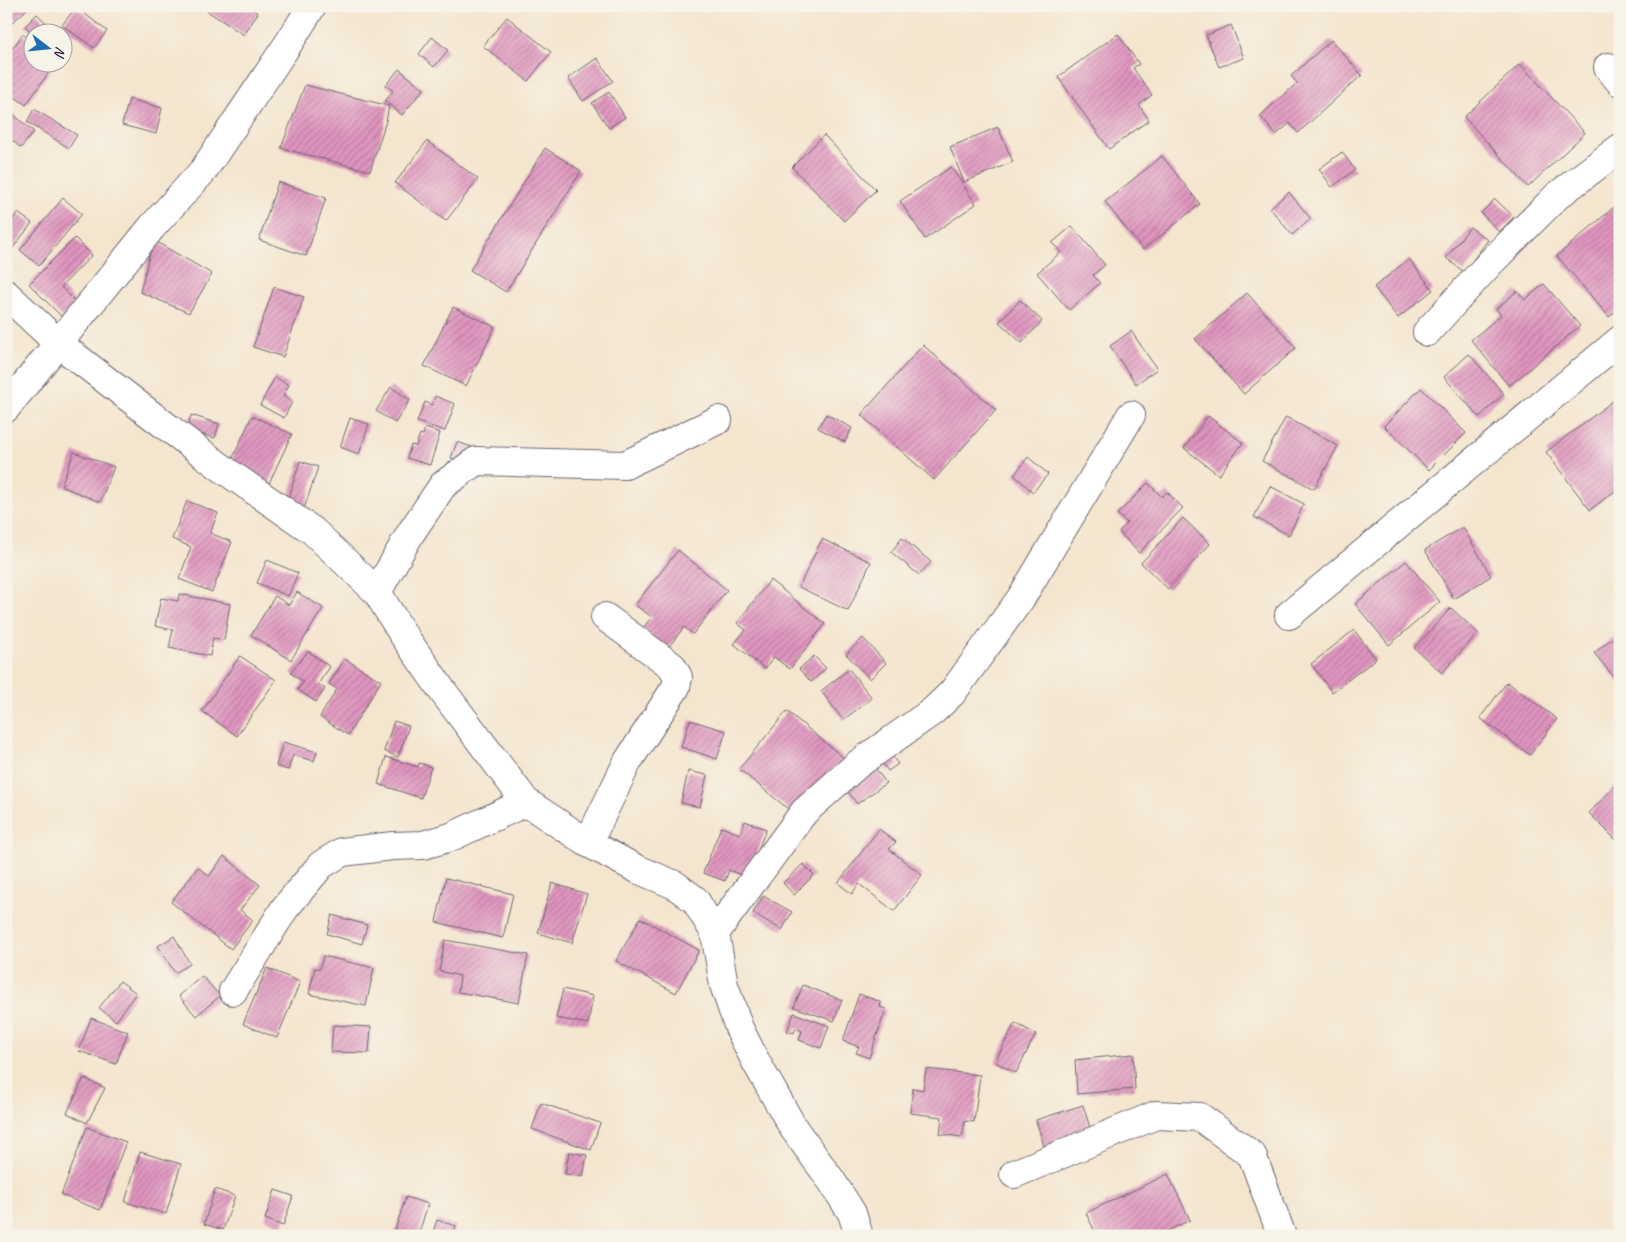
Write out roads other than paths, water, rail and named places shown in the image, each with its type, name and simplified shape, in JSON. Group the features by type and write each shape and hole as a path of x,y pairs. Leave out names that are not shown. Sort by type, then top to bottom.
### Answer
{"street":[{"path":"6,408 152,227 203,171 312,6"},
{"path":"1427,332 1490,263 1557,196 1620,148"},
{"path":"6,294 59,344 226,471 314,531 377,592 402,633 444,693 526,802 588,843 637,869 675,885 695,900 715,932 724,985 739,1028 794,1129 832,1180 852,1213 859,1236"},
{"path":"1289,615 1620,340"},
{"path":"715,932 804,812 858,764 933,711 952,693 1021,598 1131,415"},
{"path":"377,592 410,534 443,485 476,461 625,465 718,420"},
{"path":"588,843 628,761 676,687 678,676 672,666 605,617"},
{"path":"233,991 285,908 321,865 342,852 393,846 423,845 451,837 526,802"},
{"path":"1014,1174 1156,1115 1200,1117 1252,1155 1282,1236"}]}
